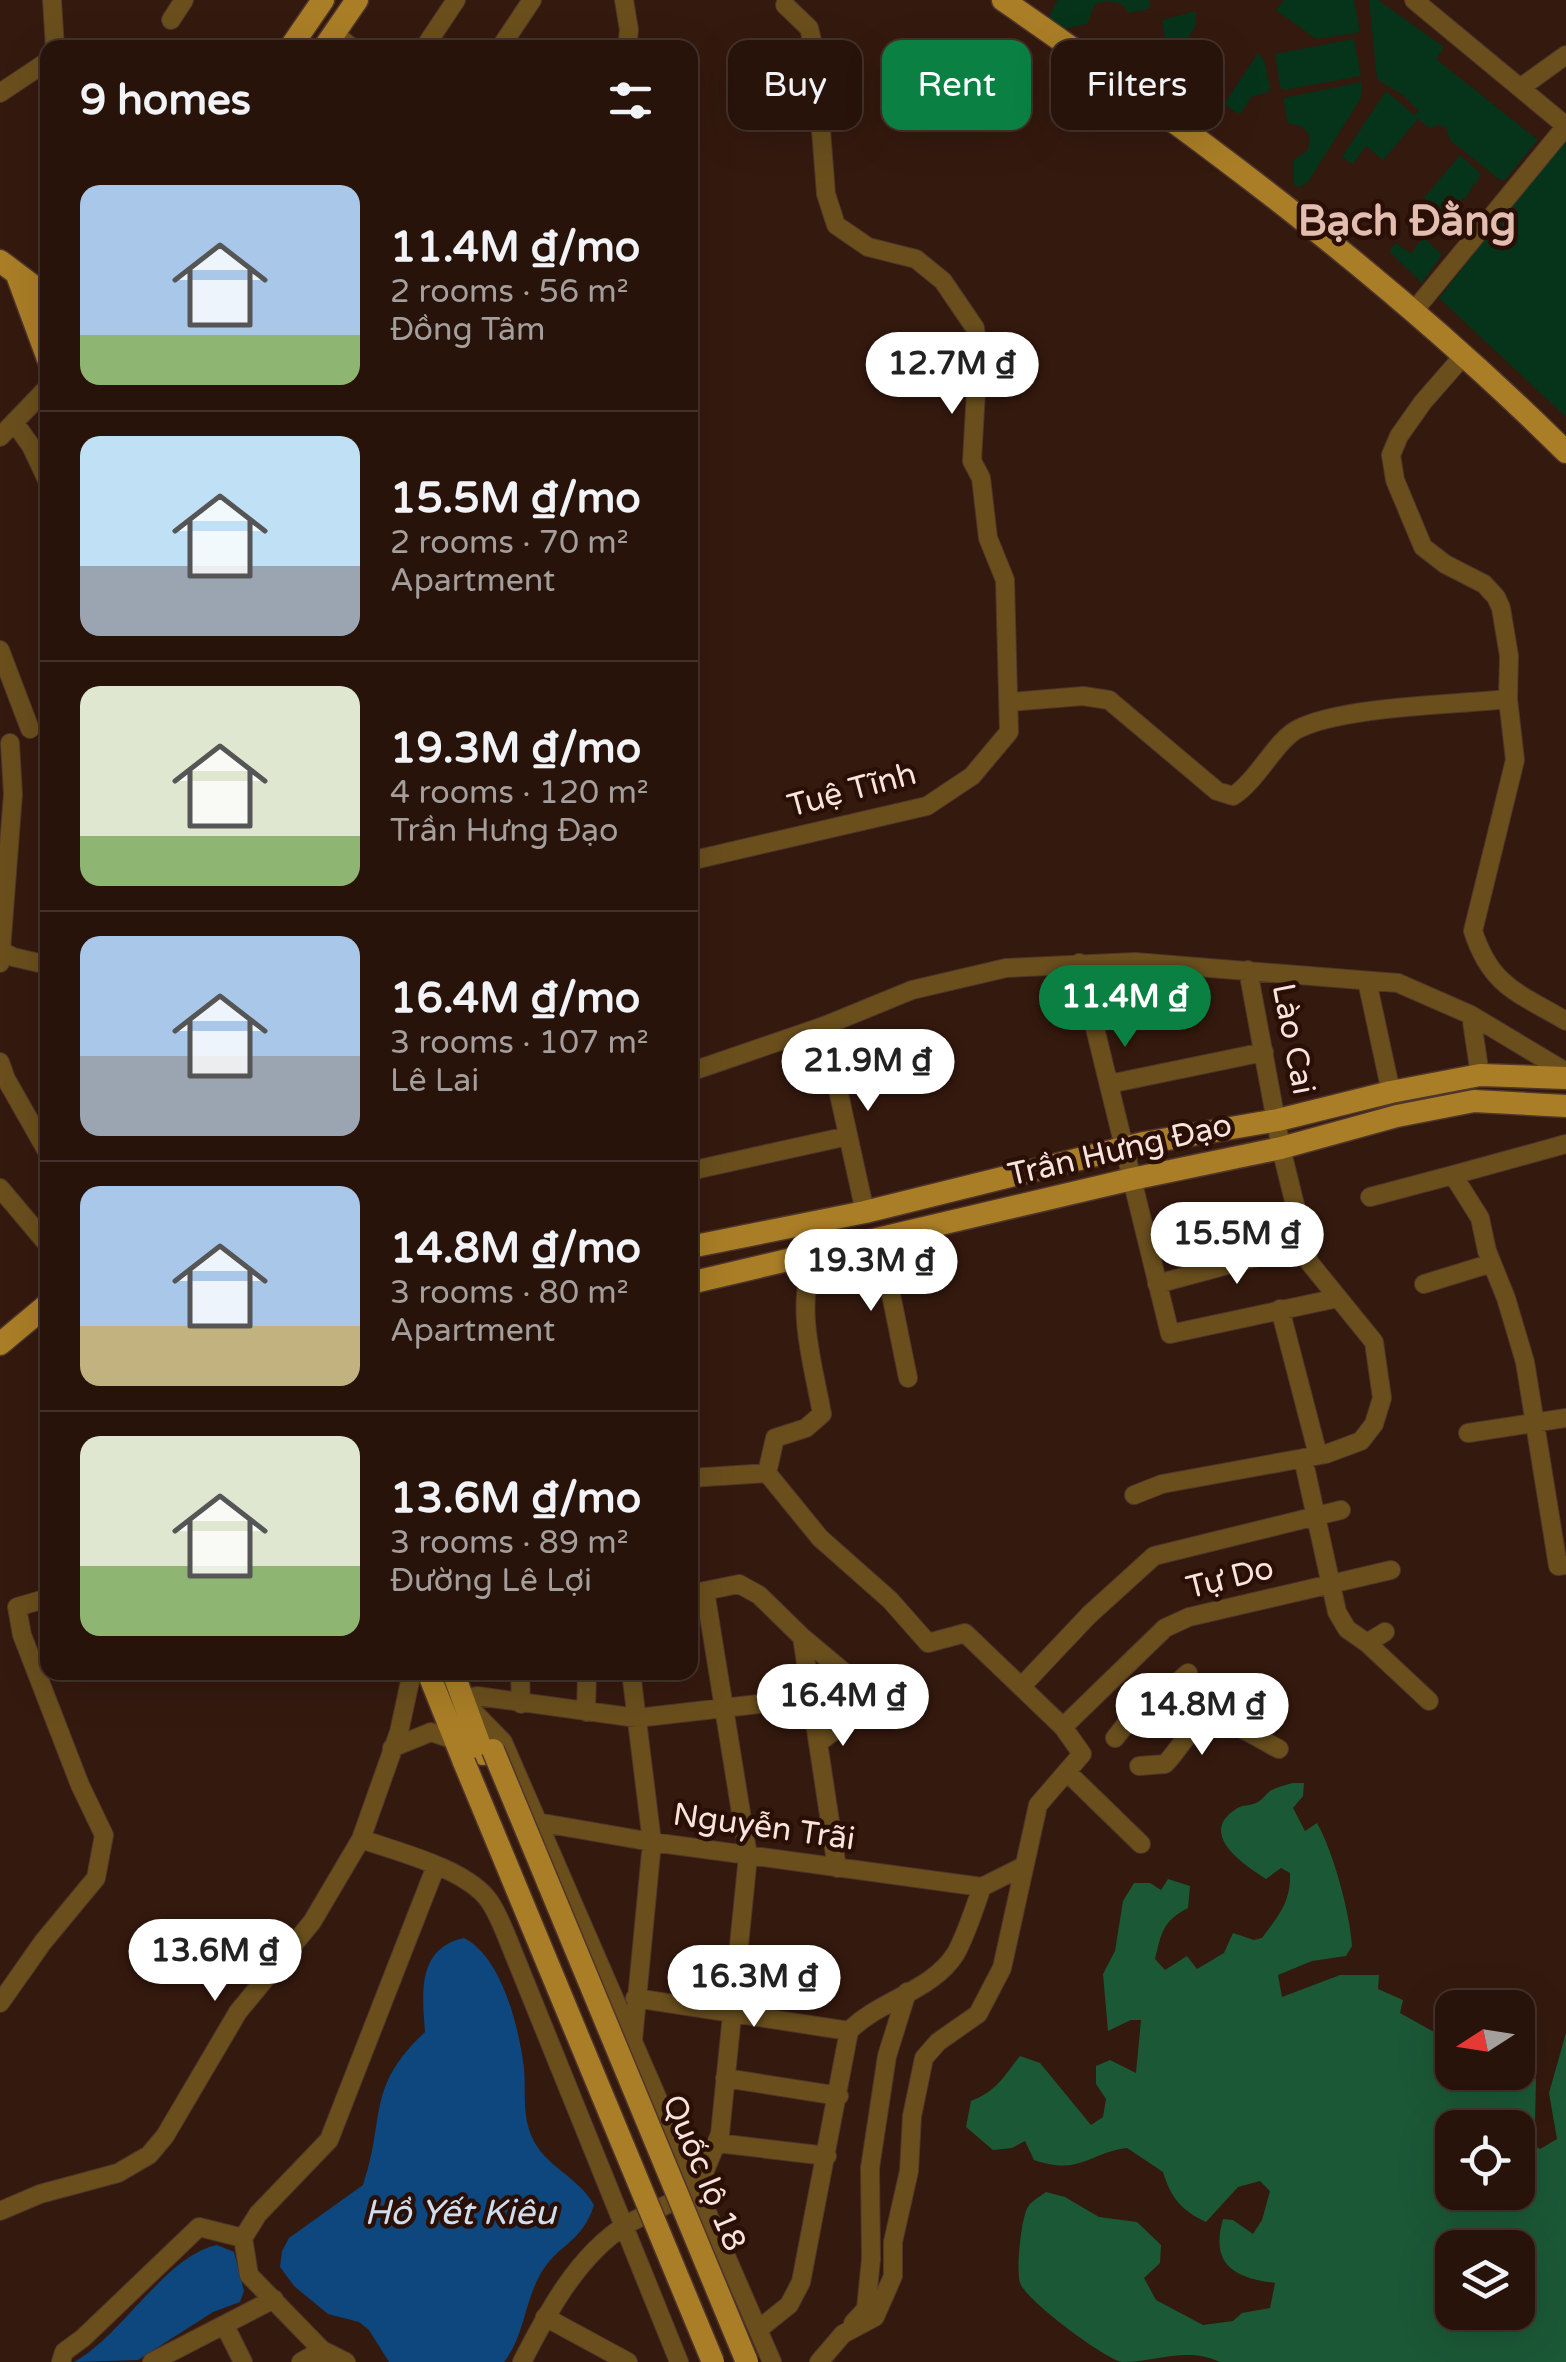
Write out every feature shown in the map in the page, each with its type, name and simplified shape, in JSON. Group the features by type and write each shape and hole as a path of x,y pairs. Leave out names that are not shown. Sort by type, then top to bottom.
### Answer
{"main road":[{"path":"296,40 323,0"},
{"path":"338,40 357,0"},
{"path":"1003,0 1100,67 1325,236 1465,354 1566,452"},
{"path":"9,268 40,291"},
{"path":"9,268 40,337"},
{"name":"Trần Hưng Đạo","path":"698,1246 865,1212 1123,1148 1278,1120 1391,1092 1480,1075 1566,1075"},
{"name":"Trần Hưng Đạo","path":"698,1281 1281,1148 1397,1116 1474,1101 1566,1106"},
{"path":"0,1344 40,1311"},
{"name":"Quốc lộ 18","path":"432,1680 469,1751 747,2362"},
{"name":"Quốc lộ 18","path":"455,1680 462,1700 469,1751 702,2362"},
{"name":"Quốc lộ 18","path":"469,1751 713,2362"},
{"name":"Quốc lộ 18","path":"469,1751 736,2362"}],"street":[{"path":"52,0 54,40"},
{"path":"172,20 184,0"},
{"path":"429,40 456,0"},
{"path":"505,40 532,0"},
{"path":"624,0 628,40"},
{"path":"1413,312 1566,126 1414,0"},
{"path":"785,5 809,28 816,53 826,194 836,224 868,247 916,259 942,280 975,328 978,356 972,461 981,478 988,538 1005,580 1004,642 1010,702 1084,696 1109,700 1217,791 1233,796 1246,788 1294,730 1316,722 1372,712 1510,706"},
{"path":"1520,88 1566,55"},
{"path":"0,93 40,66"},
{"path":"1465,354 1423,402 1391,455 1395,480 1423,547 1445,564 1484,584 1496,597 1508,656 1516,760 1473,931 1480,954 1496,978 1566,1022"},
{"path":"0,438 40,401"},
{"path":"14,422 40,465"},
{"path":"0,650 30,730"},
{"name":"Tuệ Tĩnh","path":"698,858 927,806 972,776 992,754 1008,732 1010,702"},
{"path":"40,723 5,745 13,794 0,955 40,963"},
{"path":"698,1069 824,1026 912,990 1006,968 1135,962 1398,983 1472,1015 1566,1075"},
{"path":"1079,963 1170,1334 1338,1298"},
{"name":"Lào Cai","path":"1134,1495 1162,1484 1311,1457 1361,1442 1374,1424 1382,1398 1374,1342 1310,1262 1281,1148 1248,970"},
{"path":"1367,981 1391,1092"},
{"path":"1472,1015 1480,1075"},
{"path":"824,1026 865,1212"},
{"path":"1109,1084 1264,1052"},
{"path":"0,1062 40,1140"},
{"path":"698,1169 848,1136"},
{"path":"1370,1198 1566,1144"},
{"path":"1453,1174 1480,1218 1525,1362 1558,1566 1566,1565"},
{"path":"0,1188 40,1235"},
{"path":"767,1473 774,1438 806,1428 822,1414 805,1322 806,1276 815,1256 804,1224"},
{"path":"880,1240 908,1378"},
{"path":"1157,1284 1305,1244"},
{"path":"1424,1284 1492,1263"},
{"path":"1280,1309 1311,1457 1315,1516 1337,1612 1347,1629 1368,1643 1429,1701"},
{"path":"1468,1433 1566,1418"},
{"path":"698,1477 767,1473"},
{"path":"767,1473 820,1538 890,1600 928,1643 965,1634 1063,1727 1082,1754 1038,1806 1002,1968 978,2014 938,2042 924,2058 893,2242 894,2276 875,2317 842,2334"},
{"path":"1022,1686 1154,1556 1341,1510"},
{"name":"Tự Do","path":"1063,1727 1165,1628 1189,1617 1391,1570"},
{"path":"522,2362 544,2317 595,2249 625,2226 697,2190 716,2144 748,1856 724,1708 698,1592 739,1584 759,1595 864,1689 869,1704 818,1743"},
{"path":"0,2003 43,1942 96,1878 104,1835 80,1785 22,1635 18,1607 40,1600"},
{"path":"1368,1643 1385,1632"},
{"path":"802,1637 837,1868"},
{"path":"1115,1738 1143,1702 1177,1684 1188,1673"},
{"path":"0,2212 40,2194 118,2173 149,2155 180,2114 238,2012 312,1922 361,1839 410,1680"},
{"path":"520,1680 521,1704"},
{"path":"586,1680 586,1712"},
{"path":"632,2044 652,1842 633,1680"},
{"path":"772,2362 502,1742 462,1700 478,1696 637,1718 811,1698"},
{"path":"1140,1766 1166,1764 1199,1726 1210,1720 1225,1721 1279,1750"},
{"path":"392,1748 431,1732 469,1751"},
{"path":"1067,1772 1141,1844"},
{"name":"Nguyễn Trãi","path":"537,1822 982,1888"},
{"path":"361,1839 436,1866 473,1884 490,1901 679,2362"},
{"path":"324,2356 250,2275 243,2238 258,2214 329,2140 436,1866"},
{"path":"759,2328 790,2304 802,2282 849,2030 862,2016 936,1974 955,1955 982,1888 1024,1866"},
{"path":"819,2362 866,2309 871,2260 870,2168 887,2056 907,1992"},
{"path":"636,1998 849,2030"},
{"path":"572,2098 642,2064"},
{"path":"726,2078 839,2096"},
{"path":"716,2144 827,2156"},
{"path":"60,2362 64,2352 200,2227 243,2238"},
{"path":"152,2362 274,2299"},
{"path":"544,2317 628,2362"},
{"path":"225,2326 242,2362"},
{"path":"301,2362 324,2356 346,2362"}],"green space":[{"path":"1058,0 1150,0 1149,9 1128,13 1119,3 1095,4 1087,24 1058,30 1046,21"},
{"path":"1284,0 1354,0 1360,32 1316,39 1276,10"},
{"path":"1369,0 1378,0 1444,47 1436,59 1538,140 1505,180 1450,140 1446,127 1430,128 1418,119 1383,160 1366,146 1353,164 1342,157 1386,91 1414,115 1419,111 1377,79"},
{"path":"1196,11 1196,25 1186,40 1164,40 1162,20"},
{"path":"1354,39 1361,76 1284,90 1280,87 1275,54"},
{"path":"1258,53 1264,60 1270,88 1251,97 1241,113 1237,113 1224,104"},
{"path":"1362,82 1361,98 1308,182 1300,187 1294,185 1294,160 1308,150 1310,136 1303,127 1288,123 1283,98"},
{"path":"1566,137 1566,417 1439,298"},
{"path":"1460,155 1481,174 1478,183 1430,235 1426,232 1442,211 1424,198"},
{"path":"1423,237 1442,255 1422,283 1389,251 1396,243 1411,254"},
{"path":"1304,1783 1303,1796 1293,1808 1305,1831 1317,1823 1329,1849 1352,1946 1346,1956 1312,1961 1278,1975 1282,1997 1340,1975 1379,1975 1378,1989 1403,2000 1400,2013 1435,2033 1435,2090 1535,2090 1536,2080 1535,2122 1535,2110 1435,2110 1435,2210 1535,2210 1535,2146 1540,2149 1557,2139 1549,2093 1566,2033 1566,2362 1220,2362 1183,2355 1122,2362 1066,2327 1020,2283 1025,2213 1046,2192 1065,2197 1099,2217 1137,2222 1161,2245 1160,2263 1144,2278 1156,2300 1203,2325 1233,2321 1242,2313 1270,2308 1275,2283 1237,2273 1223,2258 1220,2248 1223,2219 1233,2220 1253,2234 1262,2220 1270,2191 1260,2181 1238,2187 1206,2222 1178,2202 1163,2172 1127,2148 1062,2166 1034,2160 1025,2141 1012,2148 993,2150 966,2127 971,2101 994,2088 1020,2056 1040,2063 1091,2125 1103,2117 1106,2099 1096,2084 1096,2066 1110,2060 1136,2073 1141,2020 1131,2020 1108,2031 1103,1974 1115,1951 1123,1901 1134,1883 1150,1883 1161,1890 1168,1879 1190,1886 1188,1908 1168,1923 1159,1942 1155,1959 1165,1970 1187,1956 1197,1969 1224,1953 1233,1933 1254,1940 1262,1938 1286,1900 1290,1873 1281,1868 1266,1879 1228,1848 1221,1829 1236,1809 1256,1803 1270,1791"}],"water":[{"name":"Hồ Yết Kiêu","path":"464,1938 489,1961 513,2014 522,2052 532,2137 545,2156 594,2205 577,2235 541,2273 516,2341 504,2362 389,2362 369,2330 359,2322 328,2314 294,2286 280,2267 282,2251 289,2238 363,2185 385,2087 406,2052 425,2032 424,1988 430,1962 449,1943"},
{"path":"217,2245 234,2252 244,2291 240,2302 213,2312 138,2360 74,2362 92,2350 179,2264"}],"district":[{"name":"Bạch Đằng","path":"1407,221"}]}
